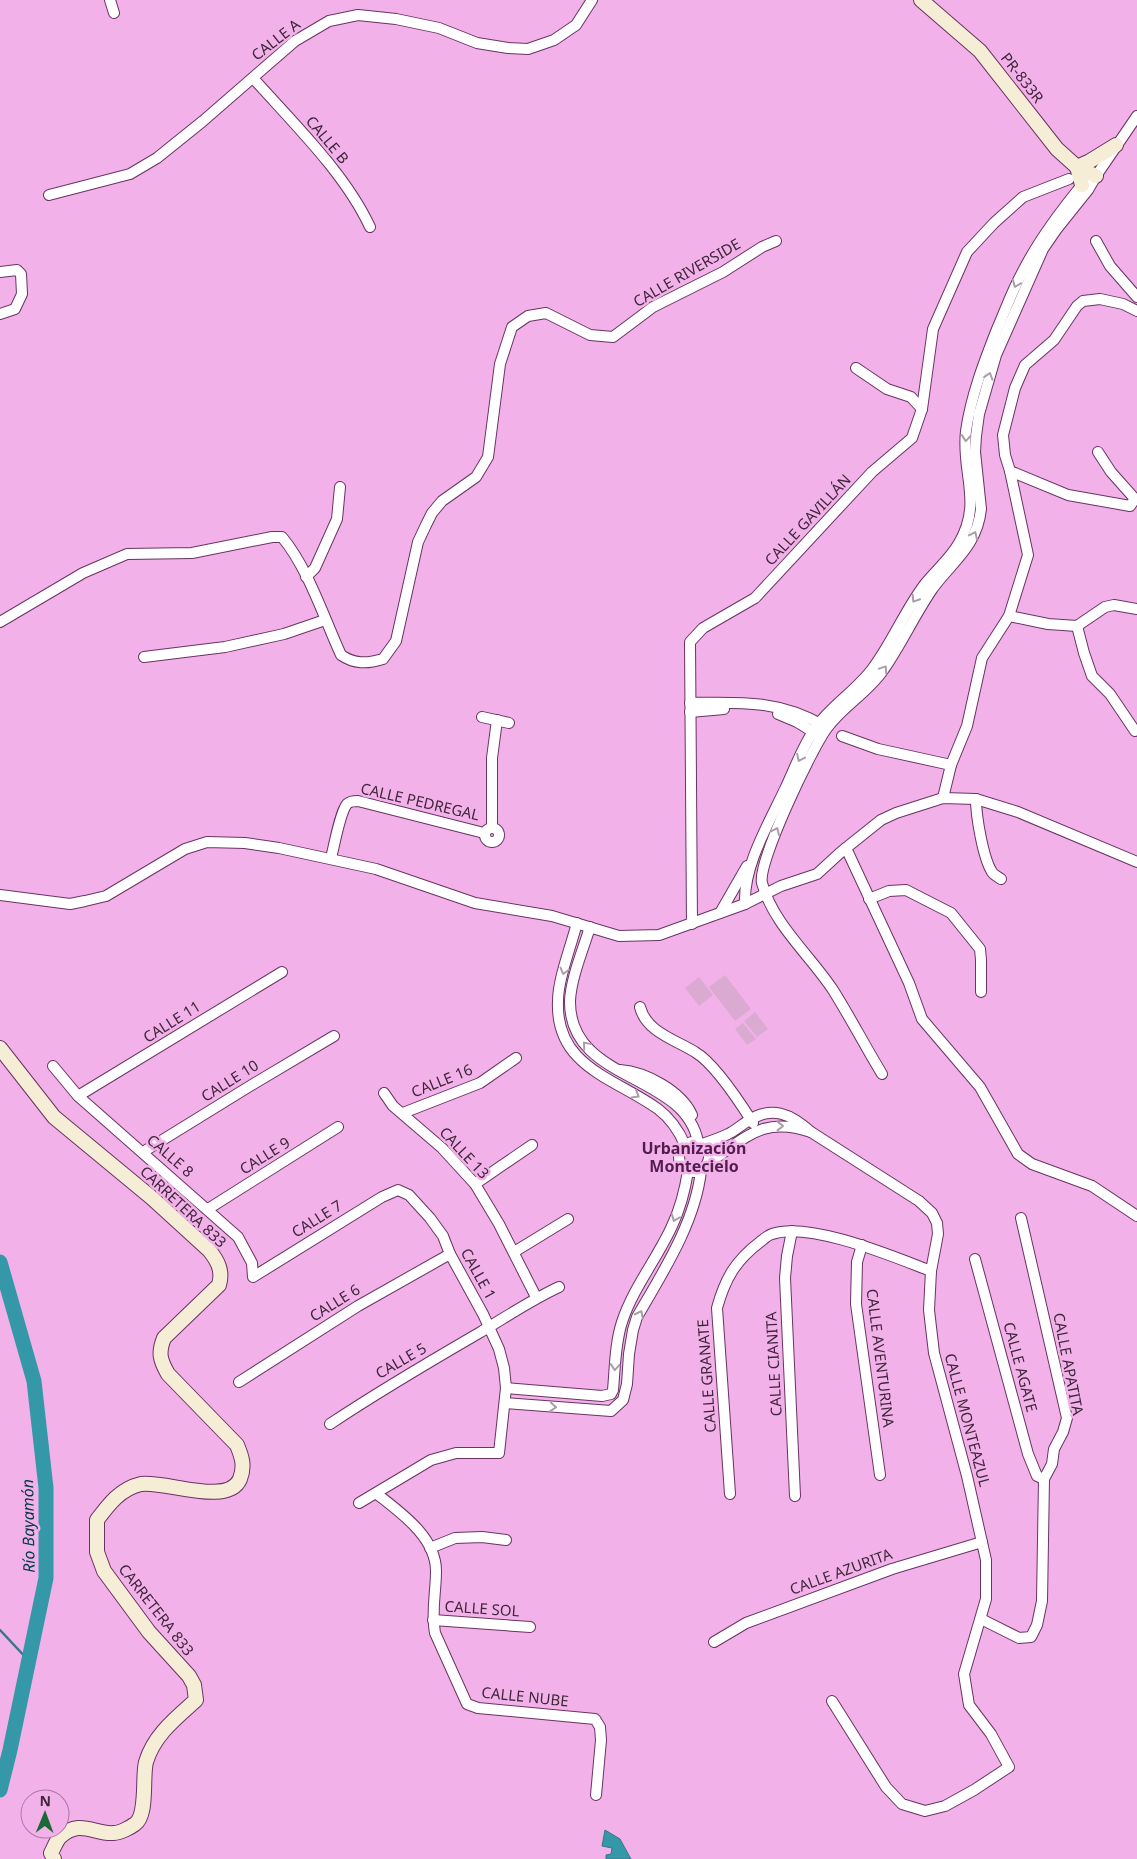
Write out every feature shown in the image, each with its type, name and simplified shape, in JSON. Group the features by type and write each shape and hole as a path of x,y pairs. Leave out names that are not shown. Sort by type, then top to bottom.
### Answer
{"street":[{"path":"110,0 114,13"},
{"name":"CALLE A","path":"49,196 130,174 157,158 295,41 329,21 358,15 396,19 439,28 477,43 528,49 554,40 576,25 592,0"},
{"name":"PR-833R","path":"927,2 980,51 1057,149 1077,166 1096,176"},
{"name":"CALLE B","path":"253,78 305,136 346,186 360,206 370,227"},
{"path":"820,730 881,674 926,598 961,556 973,537 980,518 981,509 975,452 976,436 979,414 996,355 1043,249 1088,190 1137,116"},
{"path":"1082,185 1077,166 1090,161 1116,145"},
{"path":"749,902 745,886 820,730 867,677 916,596 951,554 963,535 970,516 972,498 966,463 966,434 969,412 987,354 1020,274 1048,228 1082,185 1096,176"},
{"name":"CALLE GAVILLÁN","path":"692,924 690,642 703,628 755,598 872,472 912,438 922,409 933,329 968,252 994,223 1023,197 1069,178"},
{"name":"CALLE RIVERSIDE","path":"0,622 83,573 127,554 192,553 282,536 291,548 306,577 341,655 350,661 361,663 375,662 382,659 396,641 418,542 426,525 442,501 476,477 488,457 500,364 512,327 528,316 546,313 590,335 613,337 653,307 724,272 762,247 776,241"},
{"path":"1096,241 1110,266 1137,297"},
{"path":"0,272 17,270 21,274 22,294 15,308 0,314"},
{"path":"943,798 951,765 967,726 982,658 1009,616 1028,554 1005,455 1003,435 1012,396 1025,365 1054,340 1077,306 1083,302 1100,299 1123,304 1137,310"},
{"path":"856,368 887,389 911,397 922,409"},
{"path":"1010,471 1068,495 1130,506 1135,499 1111,472 1098,452"},
{"path":"306,577 315,568 337,519 340,487"},
{"path":"1009,616 1048,624 1077,626 1105,607 1114,605 1137,608"},
{"path":"144,656 225,646 284,634 326,620"},
{"path":"1077,626 1092,676 1110,694 1135,731"},
{"path":"690,708 744,703 774,706 820,730"},
{"path":"482,717 509,723"},
{"name":"CALLE PEDREGAL","path":"331,858 344,810 348,803 353,801 488,830 492,758 497,720"},
{"path":"842,736 878,750 951,765"},
{"path":"0,895 70,904 85,901 106,896 185,849 207,842 244,843 331,858 376,869 475,903 552,916 619,936 659,935 749,902 781,886 817,874 881,820 896,813 943,798 976,799 1018,812 1137,862"},
{"path":"976,799 977,818 987,861 993,874 1001,880"},
{"path":"846,848 909,983 922,1019 980,1087 1018,1154 1032,1164 1092,1186 1137,1216"},
{"path":"763,850 761,877 766,894 784,928 832,989 882,1074"},
{"path":"720,913 763,850"},
{"path":"869,898 889,891 906,890 951,913 980,950 981,992"},
{"path":"577,924 559,989 560,1029 571,1050 588,1067 659,1109 679,1131 685,1145"},
{"path":"504,1403 611,1411 623,1400 627,1384 633,1330 637,1318 684,1231 699,1191 704,1168 709,1156 708,1151 700,1143 696,1130 675,1103 617,1070 588,1049 576,1030 572,1020 571,994 590,928"},
{"name":"CALLE 11","path":"78,1096 282,972"},
{"path":"640,1007 645,1020 652,1027 697,1053 705,1060 732,1092 758,1130"},
{"name":"CALLE 10","path":"143,1152 258,1080 334,1036"},
{"name":"CARRETERA 833","path":"0,1048 54,1117 152,1198 217,1259 221,1278 218,1285 164,1338 160,1350 162,1364 168,1374 238,1445 243,1469 239,1481 230,1490 220,1492 141,1484 123,1491 97,1520 97,1552 104,1571 149,1632 189,1676 194,1685 196,1700 166,1726 146,1761 143,1785 143,1812 136,1824 115,1834 85,1828 70,1830 58,1838 51,1854 54,1859"},
{"name":"CALLE 16","path":"403,1113 480,1083 516,1058"},
{"name":"CALLE 8","path":"53,1066 78,1096 238,1236 252,1263 253,1277"},
{"name":"CALLE 13","path":"384,1093 393,1106 442,1148 475,1184 514,1252 536,1297"},
{"name":"CALLE MONTEAZUL","path":"700,1143 730,1133 758,1115 771,1112 784,1114 799,1121 810,1132 919,1201 932,1213 937,1223 938,1234 931,1271 929,1310 934,1353 967,1476 986,1560 986,1599 964,1674 969,1705 991,1734 1009,1767 945,1806 925,1811 902,1804 886,1787 832,1701"},
{"name":"CALLE MONTEAZUL","path":"704,1168 758,1130 774,1125 788,1126 810,1132"},
{"name":"CALLE 9","path":"208,1209 338,1127"},
{"path":"700,1143 685,1145 678,1156 681,1165 688,1171 696,1172 704,1168"},
{"path":"475,1184 532,1145"},
{"path":"506,1388 602,1396 611,1394 613,1390 618,1334 622,1321 630,1302 672,1226 685,1187 688,1171"},
{"name":"CALLE 1","path":"377,1494 431,1460 456,1453 499,1453 506,1388 499,1348 450,1254 443,1236 409,1195 398,1190"},
{"name":"CALLE 7","path":"253,1277 382,1197 398,1190"},
{"name":"CALLE APATITA","path":"981,1619 1019,1638 1031,1637 1042,1602 1044,1479 1052,1464 1054,1449 1063,1432 1067,1418 1021,1218"},
{"path":"514,1252 568,1219"},
{"name":"CALLE GRANATE","path":"730,1494 717,1308 723,1287 735,1265 753,1247 771,1234 792,1230 862,1245 931,1271"},
{"name":"CALLE CIANITA","path":"792,1230 785,1278 795,1496"},
{"name":"CALLE AVENTURINA","path":"862,1245 857,1262 856,1304 880,1475"},
{"name":"CALLE 6","path":"239,1382 358,1306 450,1254"},
{"name":"CALLE AGATE","path":"975,1259 1028,1454 1037,1476 1044,1479"},
{"name":"CALLE 5","path":"330,1424 536,1297 559,1287"},
{"path":"359,1503 377,1494"},
{"name":"CALLE NUBE","path":"377,1494 414,1524 435,1558 434,1633 467,1704 478,1708 595,1719 600,1727 601,1740 596,1795"},
{"path":"430,1548 455,1538 482,1537 506,1540"},
{"name":"CALLE AZURITA","path":"714,1642 746,1623 837,1589 892,1569 982,1542"},
{"name":"CALLE SOL","path":"433,1620 530,1627"}],"shaded area":[{"path":"725,975 751,1009 735,1021 709,987"},
{"path":"699,977 713,995 699,1006 685,988"},
{"path":"755,1012 768,1029 757,1037 744,1021"},
{"path":"743,1023 756,1039 747,1045 735,1029"},
{"path":"605,1830 620,1839 631,1859 606,1859 606,1855 611,1854 612,1848 602,1846"}],"waterway":[{"name":"Río Bayamón","path":"0,1262 34,1381 46,1488 46,1578 0,1790"},
{"path":"0,1630 29,1661"}],"district":[{"name":"Urbanización Montecielo","path":"694,1157"}]}
